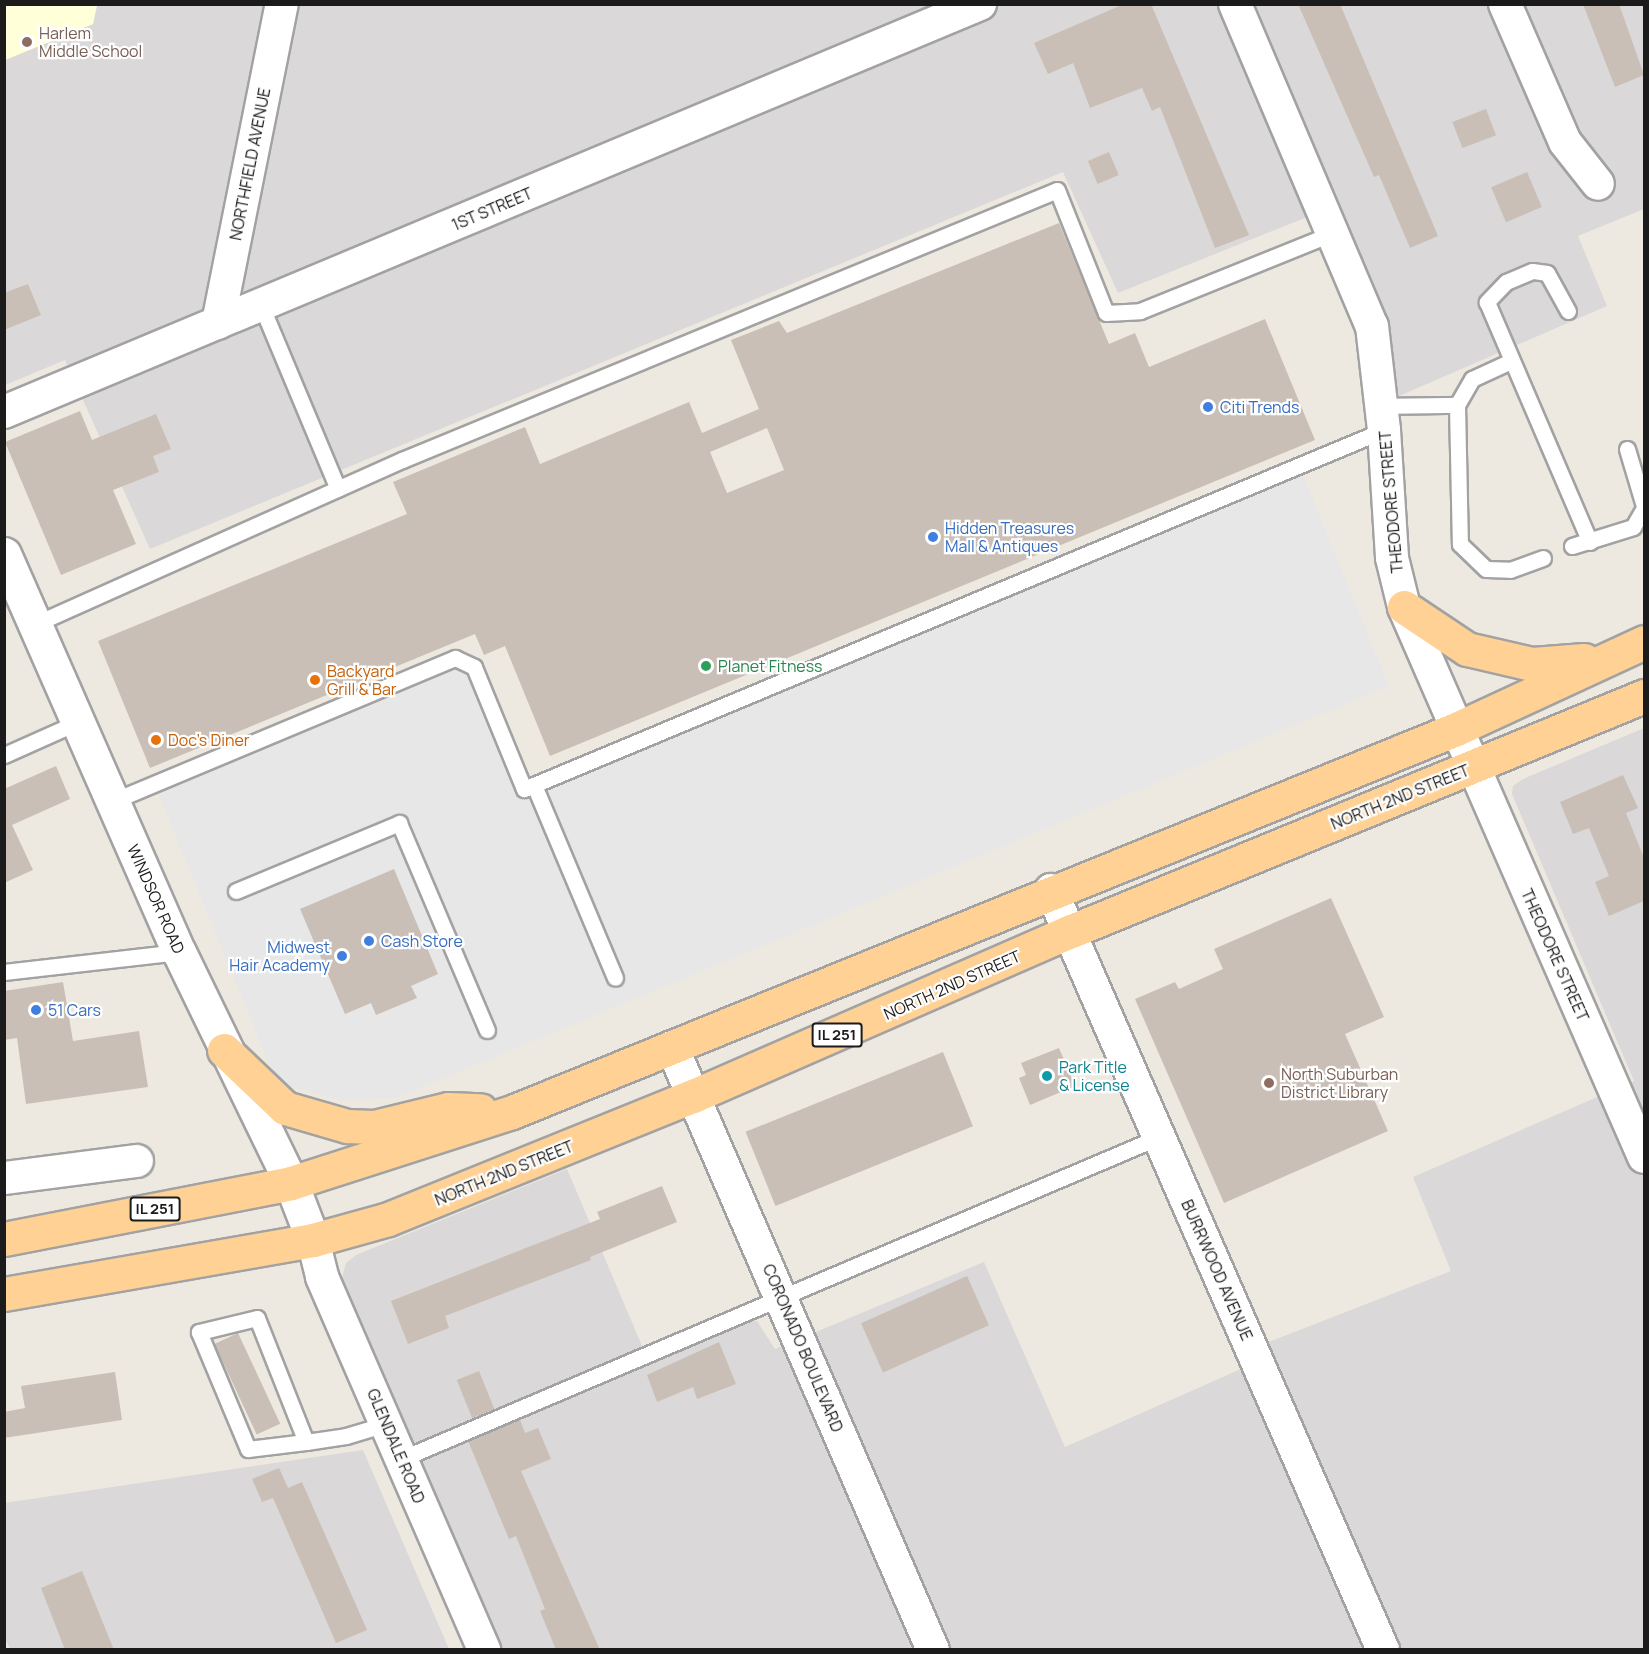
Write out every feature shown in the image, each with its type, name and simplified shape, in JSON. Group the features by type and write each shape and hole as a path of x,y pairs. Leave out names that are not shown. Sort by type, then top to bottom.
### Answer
{"main road":[{"path":"1404,607 1467,650 1498,657 1557,664 1609,656"},
{"name":"IL 251","path":"4,1239 291,1183 512,1112 1051,890 1456,729 1609,656 1644,642"},
{"name":"NORTH 2ND STREET","path":"4,1294 313,1240 388,1219 693,1096 1069,932 1644,696"},
{"path":"224,1050 285,1108 347,1126 374,1127 448,1109 512,1112"}],"street":[{"name":"NORTHFIELD AVENUE","path":"218,323 282,4"},
{"name":"1ST STREET","path":"4,412 980,4"},
{"name":"THEODORE STREET","path":"1235,4 1372,326 1383,418 1392,558 1404,607 1644,1157"},
{"path":"1505,4 1565,142 1598,184"},
{"name":"WINDSOR ROAD","path":"4,554 179,952 224,1050 291,1183 313,1240"},
{"name":"BURRWOOD AVENUE","path":"1051,890 1383,1650"},
{"name":"CORONADO BOULEVARD","path":"672,1047 933,1650"},
{"path":"4,1178 137,1161"},
{"name":"GLENDALE ROAD","path":"313,1240 322,1277 484,1650"}],"lane":[{"path":"35,624 338,489 864,267 1057,190 1106,312 1140,311 1333,234"},
{"path":"1568,311 1547,273 1532,271 1506,282 1487,302 1590,542"},
{"path":"261,305 338,489"},
{"path":"1511,361 1472,379 1457,405 1460,544 1486,569 1510,570 1543,558"},
{"path":"113,801 455,658 474,667 524,789 1383,418 1457,405"},
{"path":"1572,546 1633,527 1644,507 1627,449"},
{"path":"4,755 78,722"},
{"path":"534,785 615,978"},
{"path":"236,891 399,823 487,1030"},
{"path":"4,972 179,952"},
{"path":"401,1459 780,1295 1159,1137"},
{"path":"306,1442 257,1318 199,1332 248,1449 306,1442 346,1436 386,1424"}],"shaded area":[{"name":"Harlem Middle School","path":"5,4 97,5 93,24 5,60"},
{"path":"97,5 1644,5 1644,209 1578,236 1607,306 1399,396 1383,320 1337,205 1118,293 1063,172 150,549 65,360 5,385 5,60 93,24"},
{"path":"1299,465 1389,686 396,1098 338,1100 286,1085 275,1078 154,784 455,658 474,667 523,789"},
{"path":"1644,728 1644,1649 498,1649 339,1289 346,1263 356,1255 567,1169 648,1360 743,1320 757,1321 775,1349 984,1262 1065,1447 1270,1356 1266,1343 1451,1271 1413,1177 1634,1081 1512,794 1513,786 1523,779"},
{"path":"363,1450 449,1649 10,1649 4,1637 4,1503"}],"building":[{"path":"1124,4 1151,4 1249,235 1215,248 1160,107 1152,111 1142,88 1090,108 1073,63 1048,74 1034,43"},
{"path":"1298,4 1340,4 1438,236 1410,248 1379,175 1374,177"},
{"path":"1583,4 1619,4 1644,75 1615,87"},
{"path":"1486,109 1496,135 1462,148 1452,122"},
{"path":"1109,152 1119,175 1098,184 1088,161"},
{"path":"1527,172 1542,207 1506,222 1491,187"},
{"path":"1059,223 1109,344 1135,333 1149,367 1265,319 1315,440 550,756 505,646 484,655 475,634 150,768 98,641 407,514 393,482 525,427 540,464 689,402 702,433 759,409 731,340 779,321 787,333","holes":["767,428 784,470 727,493 710,452"]},
{"path":"28,284 41,315 4,330 4,293"},
{"path":"80,411 92,440 156,414 171,449 153,456 159,472 113,490 136,544 61,575 5,442"},
{"path":"56,766 70,799 12,825 33,870 4,883 4,789"},
{"path":"1623,775 1638,808 1626,813 1644,858 1644,901 1609,916 1595,882 1609,876 1589,828 1573,834 1560,802"},
{"name":"Cash Store","path":"394,869 438,974 411,986 417,998 376,1015 371,1003 345,1014 300,909"},
{"name":"North Suburban District Library","path":"1331,898 1384,1017 1345,1034 1388,1131 1224,1203 1135,999 1175,982 1179,989 1223,969 1214,949"},
{"path":"63,982 73,1041 139,1031 148,1087 26,1104 17,1038 4,1040 4,991"},
{"name":"Park Title & License","path":"1059,1048 1075,1086 1030,1105 1019,1078 1026,1075 1021,1063"},
{"path":"943,1052 973,1126 775,1206 746,1132"},
{"path":"662,1186 677,1222 590,1257 591,1260 445,1316 449,1328 408,1344 391,1301 600,1219 597,1212"},
{"path":"967,1276 989,1325 883,1373 861,1323"},
{"path":"238,1333 280,1424 257,1435 214,1344"},
{"path":"719,1342 736,1384 697,1399 693,1387 657,1402 647,1375"},
{"path":"479,1371 494,1409 472,1418 457,1380"},
{"path":"115,1372 122,1420 4,1438 4,1412 25,1408 21,1386"},
{"path":"520,1420 525,1433 538,1428 551,1459 521,1471 600,1650 556,1650 540,1611 545,1609 516,1536 509,1539 468,1441"},
{"path":"279,1468 288,1488 302,1482 367,1630 336,1643 273,1498 262,1502 252,1479"},
{"path":"82,1571 114,1650 65,1650 41,1588"}],"place":[{"name":"Harlem Middle School","path":"27,42"},
{"name":"Citi Trends","path":"1208,407"},
{"name":"Hidden Treasures Mall & Antiques","path":"933,537"},
{"name":"Planet Fitness","path":"706,666"},
{"name":"Backyard Grill & Bar","path":"315,680"},
{"name":"Doc's Diner","path":"156,740"},
{"name":"Cash Store","path":"369,941"},
{"name":"Midwest Hair Academy","path":"342,956"},
{"name":"51 Cars","path":"36,1010"},
{"name":"Park Title & License","path":"1047,1076"},
{"name":"North Suburban District Library","path":"1269,1083"}]}
